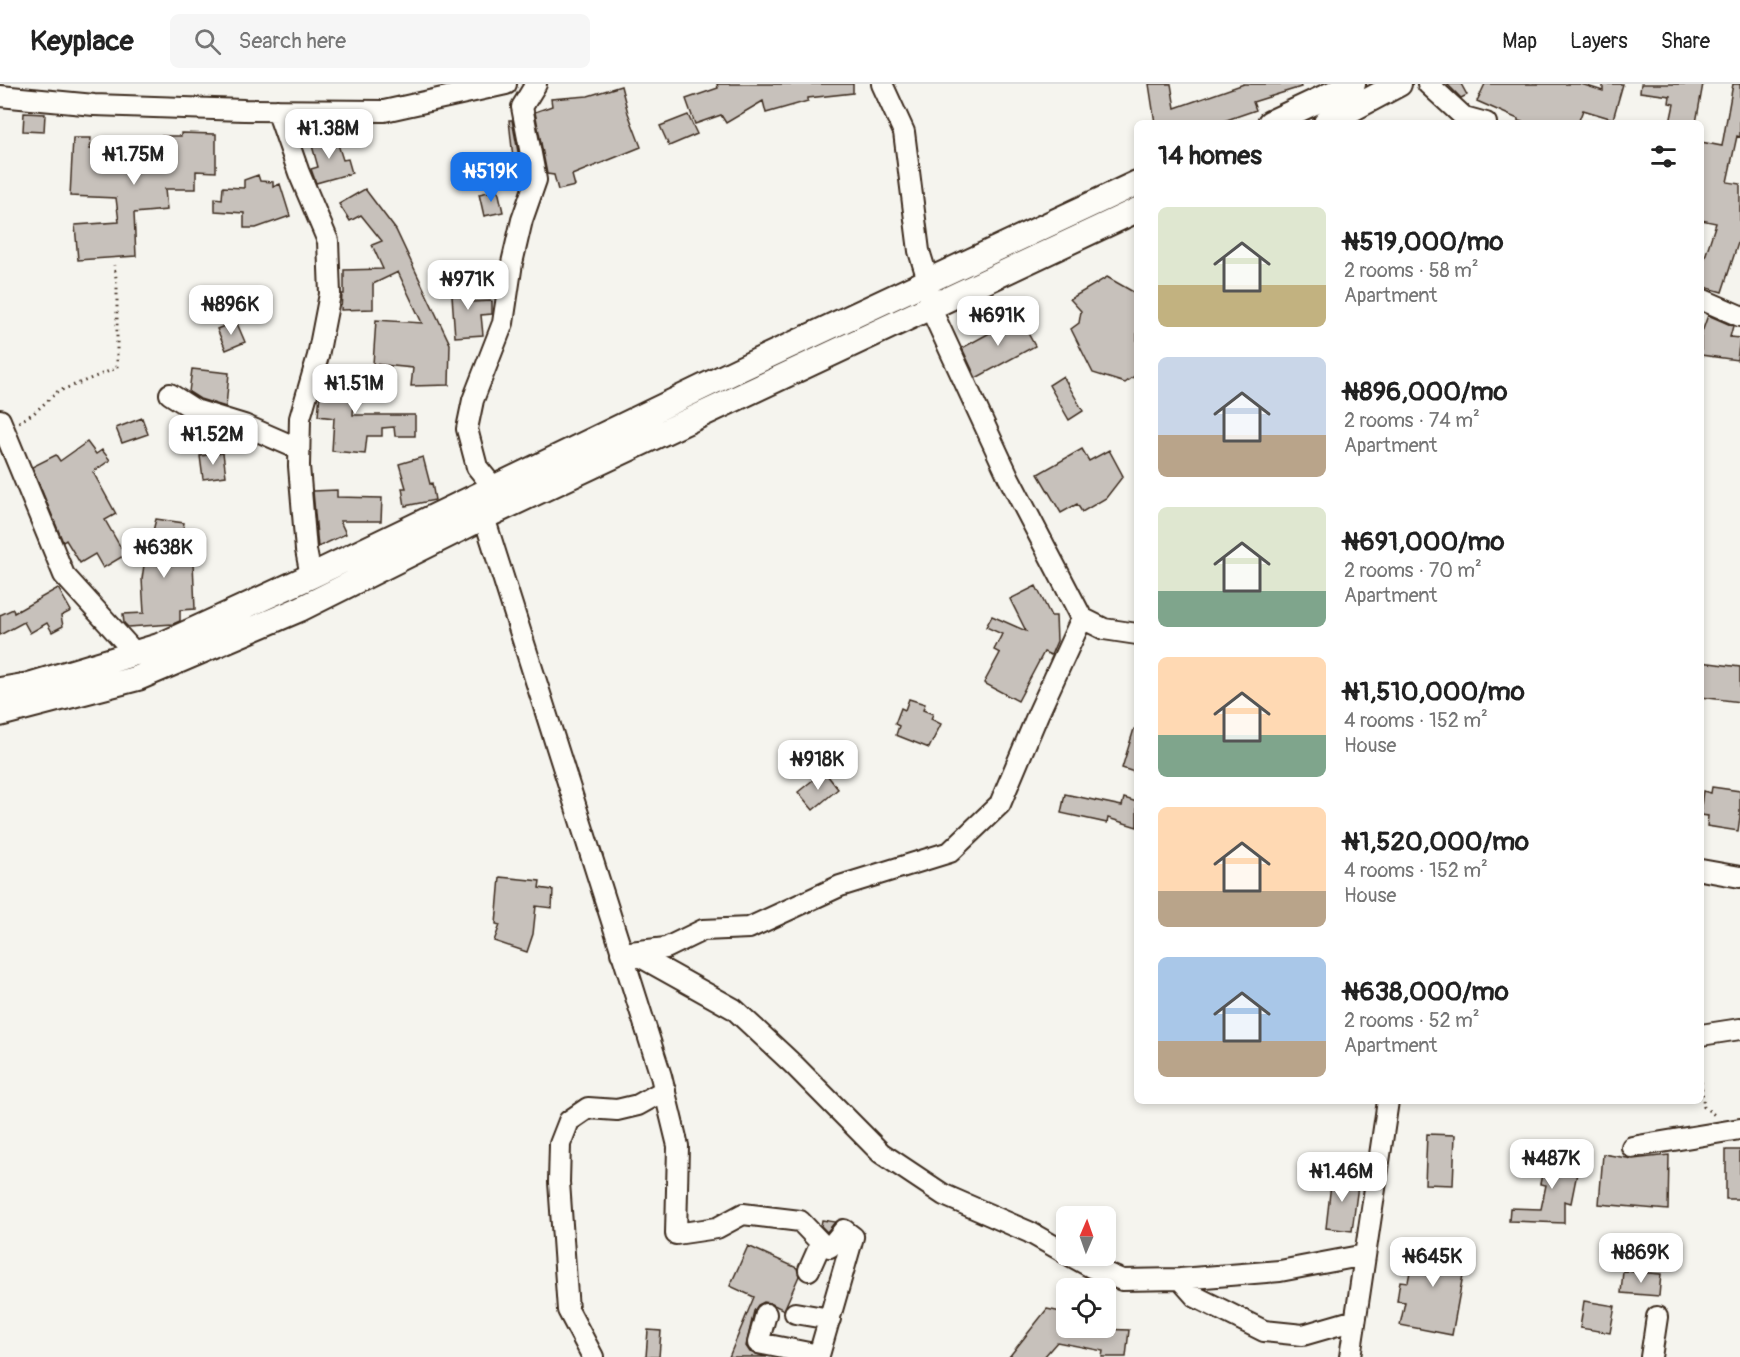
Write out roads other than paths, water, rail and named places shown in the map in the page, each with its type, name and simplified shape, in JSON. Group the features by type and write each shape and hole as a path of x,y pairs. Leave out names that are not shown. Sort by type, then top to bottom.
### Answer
{"main road":[{"path":"1333,109 1353,84"},
{"path":"1284,120 1333,109 1399,84"},
{"path":"0,690 28,685 159,646 1134,184"},
{"path":"0,714 138,678 300,609 484,517 1134,211"}],"street":[{"path":"0,96 94,105 384,111 506,84"},
{"path":"494,488 477,467 467,429 473,400 503,323 512,263 522,220 536,180 522,107 536,84"},
{"path":"882,84 903,132 919,251 928,280 930,307 1009,478 1082,618 1104,629 1134,634"},
{"path":"1428,84 1464,117 1475,120"},
{"path":"277,110 299,172 328,241 330,294 318,356 300,418 299,449 306,550 311,576"},
{"path":"1704,300 1740,316"},
{"path":"170,394 195,410 244,425 299,449"},
{"path":"2,426 64,575 135,653"},
{"path":"484,517 665,1090 678,1146 676,1234 717,1228 743,1214 800,1221 821,1243 830,1247 844,1230 853,1237 819,1354 758,1342 766,1314"},
{"path":"621,952 666,948 703,930 749,928 840,886 950,852 1000,804 1082,618"},
{"path":"1704,871 1740,877"},
{"path":"621,952 639,956 734,1009 794,1065 881,1153 944,1195 1029,1232 1056,1247"},
{"path":"1704,1035 1740,1029"},
{"path":"593,1357 568,1310 559,1182 560,1144 569,1120 588,1108 617,1110 638,1105 665,1090"},
{"path":"1350,1357 1388,1104"},
{"path":"1632,1147 1738,1129"},
{"path":"808,1270 821,1243"},
{"path":"1089,1266 1122,1280 1180,1279 1280,1271 1365,1255"},
{"path":"1180,1279 1196,1297 1264,1331 1304,1335 1355,1320"},
{"path":"795,1313 830,1319"},
{"path":"1651,1357 1657,1317"}]}
